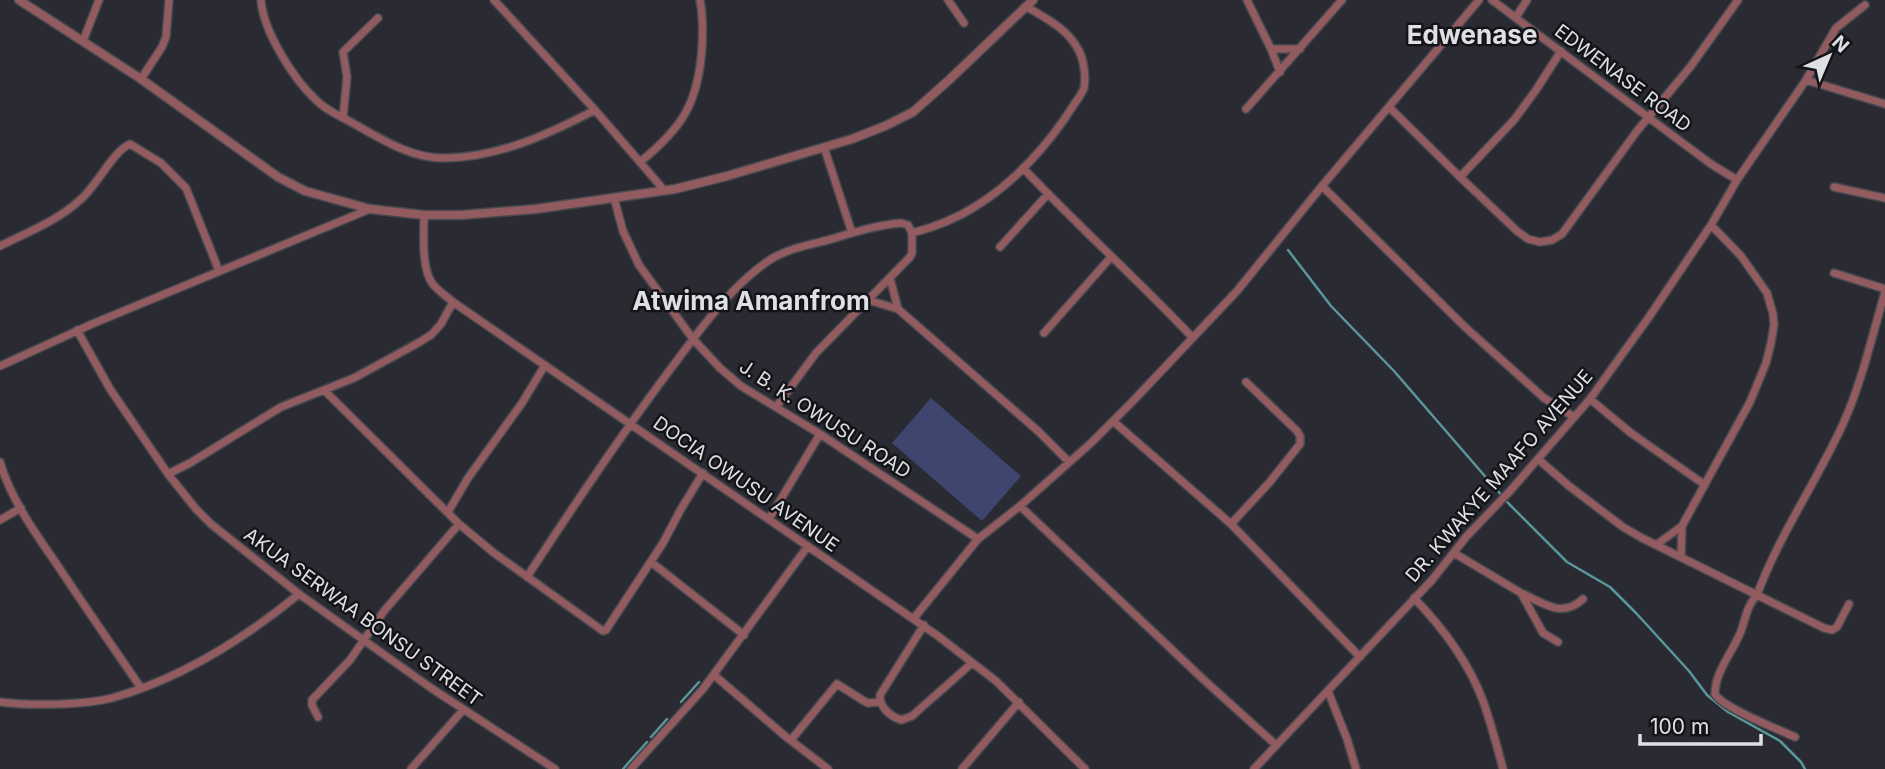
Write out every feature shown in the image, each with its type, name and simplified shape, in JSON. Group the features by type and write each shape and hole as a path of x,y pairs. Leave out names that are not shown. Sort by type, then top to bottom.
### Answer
{"street":[{"path":"19,0 33,4 278,177 314,195 370,209 424,215 522,210 664,190 727,176 874,130 913,112 1030,3 1070,37 1080,53 1085,85 1082,92 1068,114 1023,168 978,205 955,219 912,233"},
{"path":"83,41 99,0"},
{"path":"141,79 158,55 166,37 169,0"},
{"path":"261,0 269,31 302,84 320,104 408,152 428,157 450,158 501,150 537,138 595,110"},
{"path":"494,0 664,190"},
{"path":"640,162 676,128 697,87 703,18 700,0"},
{"path":"948,0 964,23"},
{"path":"1247,0 1280,72"},
{"path":"1246,109 1342,0"},
{"path":"914,618 978,539 1020,506 1114,421 1237,291 1479,0"},
{"name":"EDWENASE ROAD","path":"1492,0 1711,164 1737,180"},
{"path":"1516,17 1527,0"},
{"path":"1390,108 1517,231 1534,242 1545,242 1562,234 1738,0"},
{"name":"DR. KWAKYE MAAFO AVENUE","path":"1254,769 1432,580 1466,537 1590,399 1711,225 1737,180 1806,80 1836,28 1865,5"},
{"path":"344,118 347,88 344,50 378,18"},
{"path":"1271,49 1300,49"},
{"path":"1460,177 1514,120 1561,51"},
{"path":"1806,80 1885,104"},
{"path":"0,246 57,218 78,202 121,149 130,144 161,163 186,188 219,271"},
{"path":"824,147 852,233"},
{"path":"1023,168 1192,337"},
{"path":"1322,186 1465,327 1544,398 1574,418"},
{"path":"1834,187 1885,198"},
{"path":"1000,247 1048,194"},
{"name":"J. B. K. OWUSU ROAD","path":"614,198 623,231 639,265 693,339 720,368 741,386 820,434 978,539"},
{"path":"0,366 76,330 370,209"},
{"name":"DOCIA OWUSU AVENUE","path":"424,215 428,275 434,286 453,302 924,625 1019,702 1086,769"},
{"path":"527,577 630,424 693,339 742,284 769,261 794,249 852,233 901,223 908,225 912,233 911,255 816,353 776,407"},
{"path":"1656,545 1682,526 1705,485 1758,384 1769,353 1774,325 1770,299 1763,285 1741,256 1711,225"},
{"path":"1044,333 1111,257"},
{"path":"1795,737 1718,699 1715,689 1720,672 1742,629 1747,608 1757,596 1772,556 1843,423 1885,291 1834,273"},
{"path":"890,278 898,309"},
{"path":"868,300 898,309 1038,431 1069,462"},
{"path":"168,474 281,407 365,373 430,335 441,324 453,302"},
{"name":"AKUA SERWAA BONSU STREET","path":"76,330 110,389 168,474 211,524 299,594 463,709 555,769"},
{"path":"448,512 545,365"},
{"path":"1231,524 1277,474 1300,444 1297,431 1246,382"},
{"path":"325,391 459,524 494,553 603,631 651,562 703,473"},
{"path":"1590,399 1630,433 1705,485"},
{"path":"1114,421 1231,524 1360,657"},
{"path":"769,519 820,434"},
{"path":"1538,459 1623,527 1824,628 1832,630 1838,627 1849,604"},
{"path":"0,462 20,508 141,688"},
{"path":"1020,506 1276,746"},
{"path":"0,520 20,508"},
{"path":"318,717 312,700 350,660 384,611 459,524"},
{"path":"1681,557 1682,526"},
{"path":"631,769 713,675 808,546"},
{"path":"1454,553 1521,593 1563,610 1571,608 1583,599"},
{"path":"651,562 744,635"},
{"path":"1521,593 1543,633 1558,642"},
{"path":"0,702 67,703 110,698 141,688 196,664 229,645 299,594"},
{"path":"1414,598 1444,633 1475,684 1488,715 1503,769"},
{"path":"924,625 880,695 880,702 895,718 901,720 912,716 972,663"},
{"path":"713,675 828,769"},
{"path":"791,740 837,684 868,703 880,702"},
{"path":"1328,691 1356,769"},
{"path":"962,769 1019,702"},
{"path":"411,769 463,709"}],"shaded area":[{"path":"931,398 1021,476 982,521 892,443"}],"waterway":[{"path":"1288,250 1331,306 1394,371 1509,504 1567,562 1610,587 1689,671 1707,695 1728,712 1780,741 1805,769"},
{"path":"681,702 699,682"},
{"path":"651,737 667,719"},
{"path":"623,769 647,742"}],"district":[{"name":"Edwenase","path":"1472,34"},
{"name":"Atwima Amanfrom","path":"751,300"}]}
